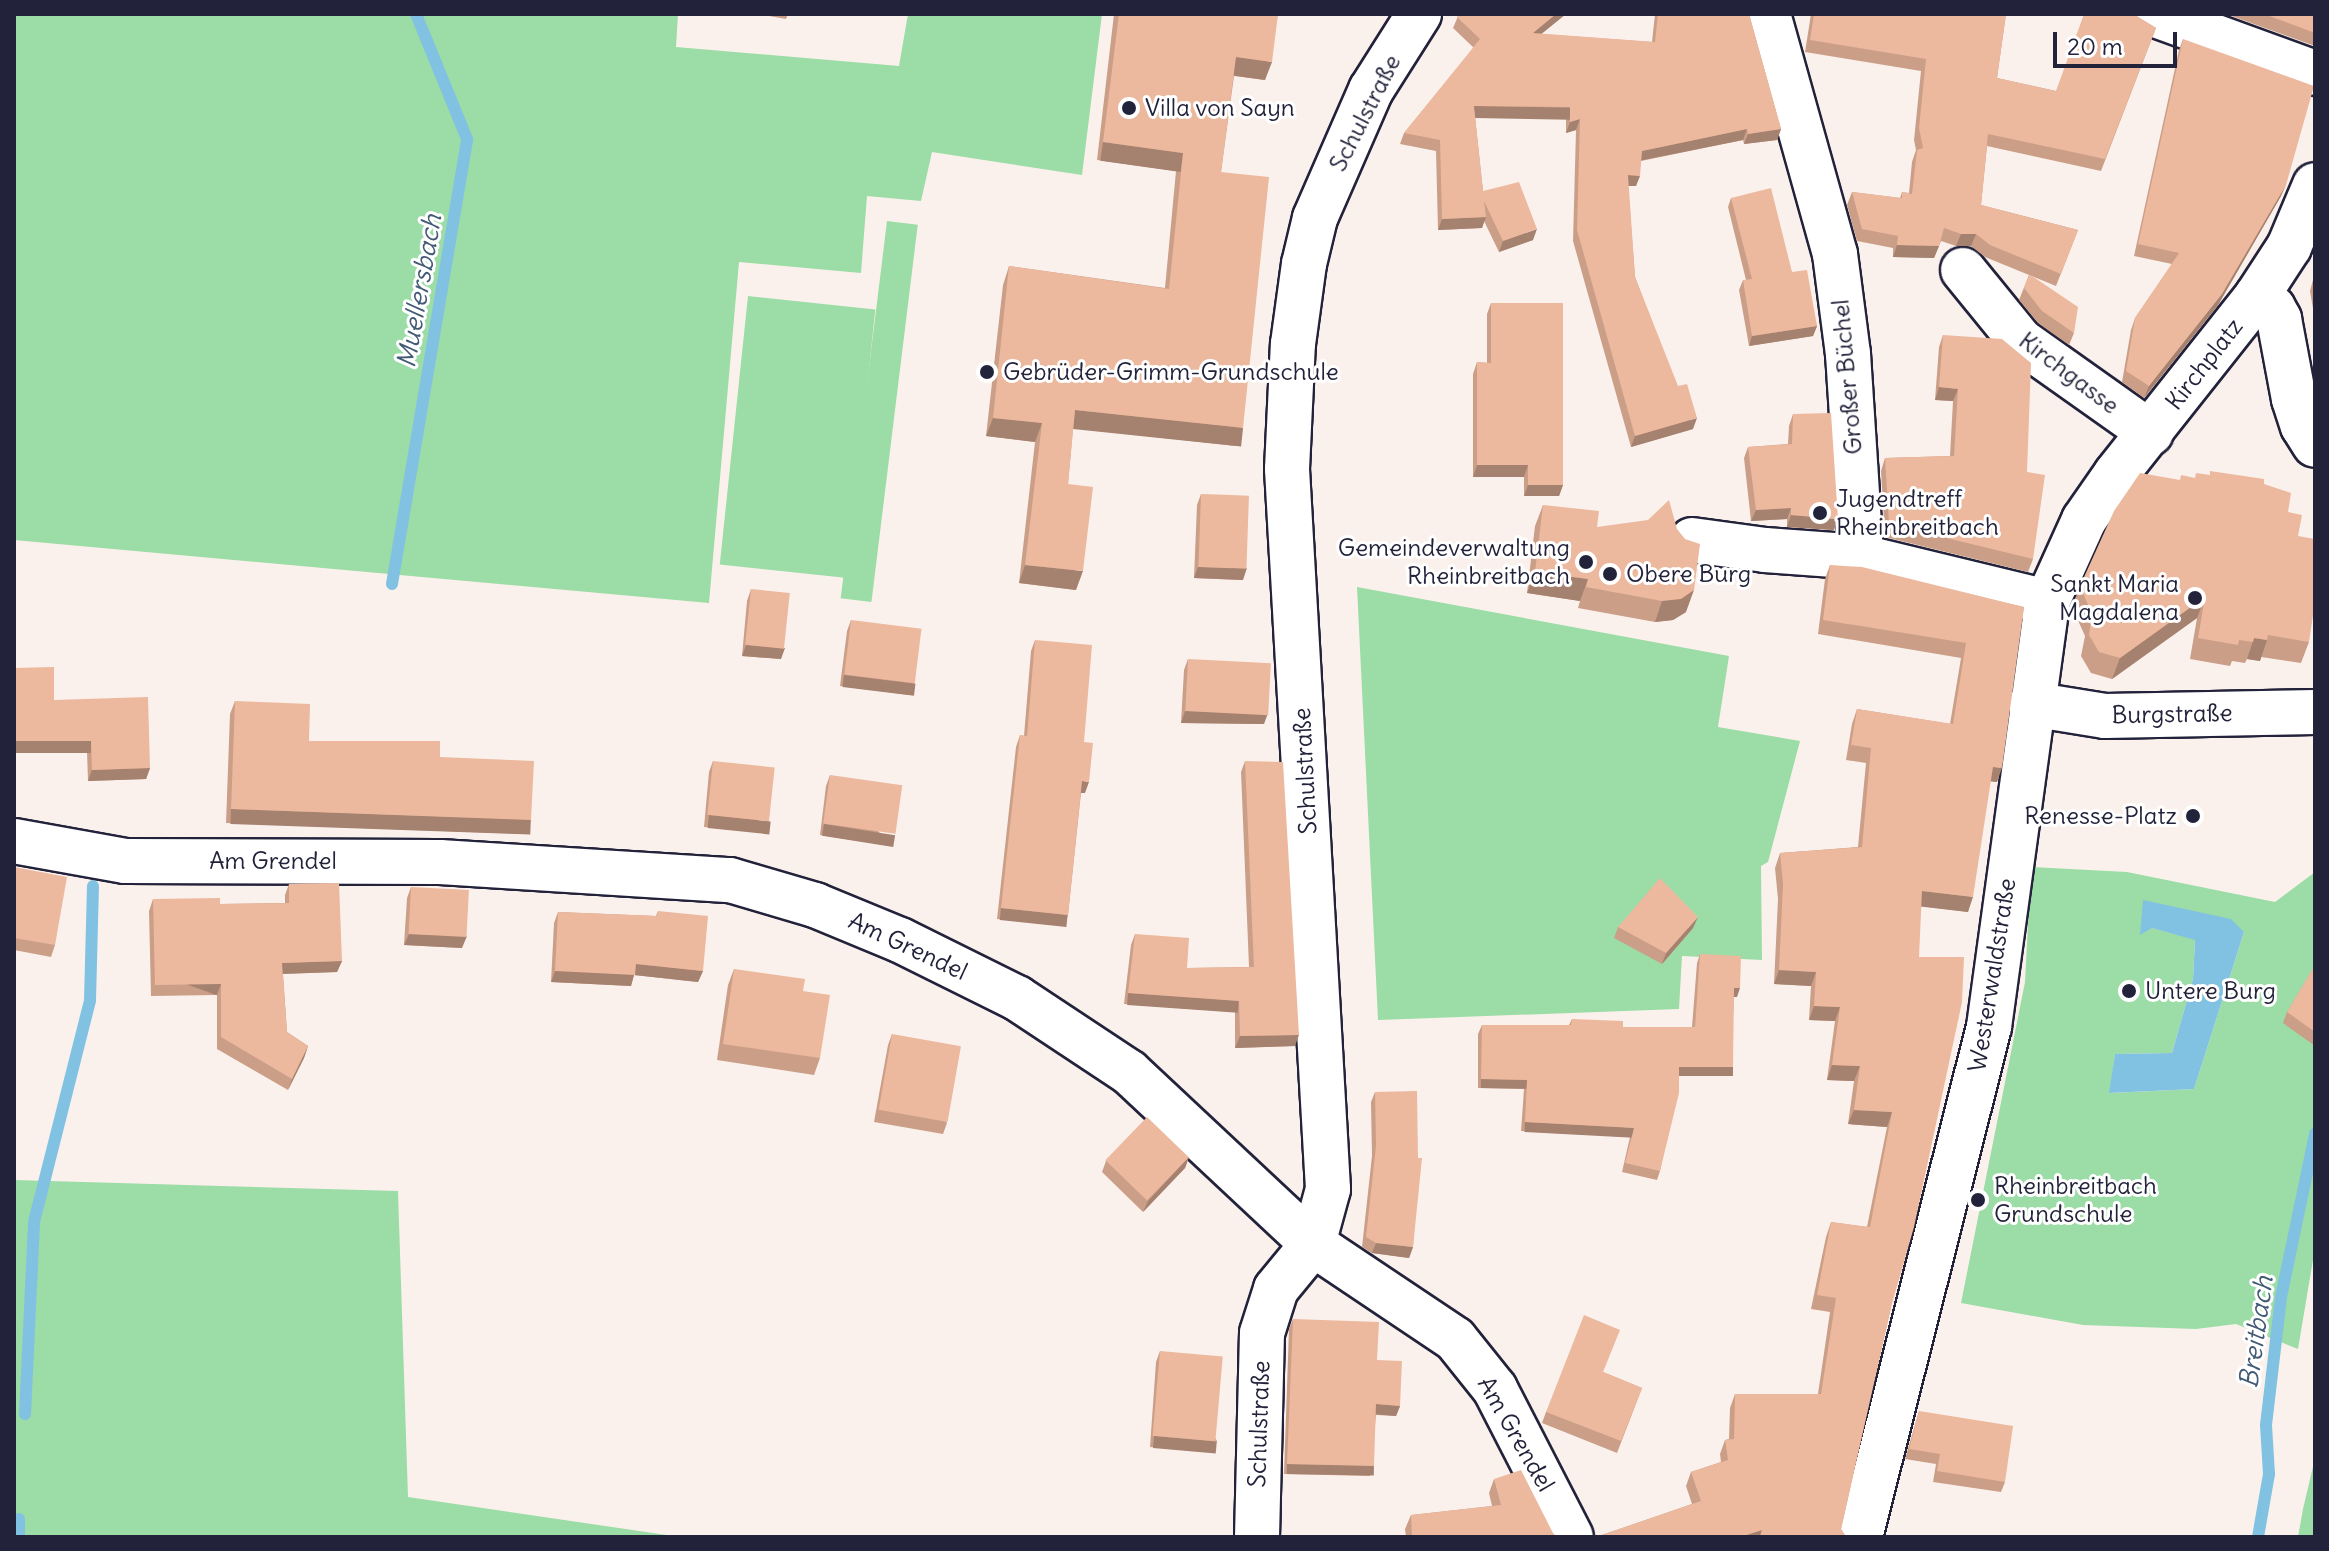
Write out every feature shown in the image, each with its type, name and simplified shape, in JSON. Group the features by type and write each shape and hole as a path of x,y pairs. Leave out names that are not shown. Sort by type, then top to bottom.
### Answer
{"street":[{"name":"Schulstraße","path":"1257,1537 1262,1333 1276,1289 1313,1244 1328,1189 1287,469 1293,344 1304,264 1323,198 1371,90 1419,14"},
{"name":"Großer Büchel","path":"1768,14 1835,254 1848,354 1861,557"},
{"path":"2153,14 2315,73"},
{"name":"Kirchplatz","path":"2151,433 2257,296 2289,247 2315,185"},
{"name":"Kirchgasse","path":"1963,270 2021,341 2151,433"},
{"name":"Kirchplatz","path":"2257,296 2279,319 2294,399 2303,426 2315,445"},
{"name":"Westerwaldstraße","path":"1860,1537 1989,1027 2047,602 2084,520 2116,474 2151,433"},
{"path":"1692,540 1861,557 2047,602"},
{"name":"Burgstraße","path":"2031,704 2105,716 2315,712"},
{"name":"Am Grendel","path":"14,841 125,861 440,862 730,880 815,905 900,940 1017,998 1129,1072 1313,1244 1455,1339 1495,1389 1571,1537"}],"green space":[{"path":"14,14 678,14 676,47 899,66 908,14 1102,14 1082,175 932,152 921,201 867,196 861,273 739,262 709,603 14,540"},
{"path":"887,221 918,225 871,602 841,598"},
{"path":"748,296 875,309 847,578 720,565"},
{"path":"1357,587 1729,656 1718,727 1800,741 1768,862 1761,866 1762,960 1682,956 1679,1009 1378,1020"},
{"path":"2031,867 2127,872 2275,902 2315,872 2315,1248 2298,1349 2236,1324 2196,1329 2083,1325 1961,1303 2025,982","holes":["2152,928 2244,932 2194,1089 2110,1093 2115,1054 2172,1053 2193,979 2195,939"]},
{"path":"14,1180 398,1191 408,1497 680,1537 14,1537"},
{"path":"2315,1458 2315,1537 2298,1537 2303,1509"}],"water":[{"path":"2143,900 2231,919 2244,932 2194,1089 2109,1093 2115,1054 2172,1053 2193,979 2195,940 2152,928 2140,935"}],"building":[{"path":"1119,14 1278,14 1272,62 1236,57 1221,172 1269,177 1243,428 1075,410 1068,484 1093,487 1083,571 1025,565 1042,423 993,418 1009,266 1169,289 1183,153 1103,142"},
{"path":"1459,14 1556,14 1533,33 1655,42 1658,14 1749,14 1781,129 1748,134 1747,129 1642,151 1640,176 1628,175 1635,277 1678,386 1687,384 1697,418 1635,436 1577,230 1580,119 1570,122 1570,107 1474,106 1483,191 1519,182 1537,229 1503,241 1484,201 1486,217 1442,219 1440,140 1404,133 1480,39 1457,17"},
{"path":"1814,14 2006,14 1997,78 2056,91 2084,14 2136,14 2156,28 2105,159 1988,134 1981,205 2078,230 2061,274 1990,245 1976,234 1961,234 1944,228 1939,246 1897,245 1898,236 1862,229 1852,192 1902,198 1902,192 1912,194 1917,150 1923,148 1919,128 1926,59 1810,40"},
{"path":"2264,14 2315,14 2315,33"},
{"path":"2183,39 2314,86 2286,185 2222,294 2149,386 2126,371 2135,318 2179,253 2138,244"},
{"path":"1771,188 1792,272 1807,270 1817,326 1752,336 1743,280 1752,279 1731,198"},
{"path":"2029,275 2078,307 2074,333 2042,311 2024,288"},
{"path":"1491,303 1563,303 1563,485 1528,485 1528,465 1477,465 1477,362 1491,363"},
{"path":"1943,335 2002,339 2031,363 2027,472 2045,475 2033,559 1889,524 1885,458 1954,456 1958,389 1939,387"},
{"path":"1831,413 1838,519 1791,515 1791,508 1756,510 1748,447 1792,444 1793,414"},
{"name":"Sankt Maria Magdalena","path":"2210,471 2264,479 2264,484 2291,493 2288,512 2302,515 2298,536 2315,539 2315,602 2309,642 2268,635 2267,640 2239,640 2238,645 2198,638 2205,597 2120,658 2099,652 2089,635 2092,614 2080,586 2114,511 2140,473 2180,480 2181,475 2195,478 2196,473 2210,475"},
{"path":"1201,494 1249,496 1246,569 1198,567"},
{"name":"Obere Burg","path":"1669,500 1677,529 1685,539 1700,544 1694,590 1681,599 1662,601 1586,587 1588,579 1535,572 1543,505 1599,511 1597,527 1648,520"},
{"path":"1830,565 1862,567 2024,607 2002,768 1993,767 1973,897 1922,891 1919,957 1964,957 1962,1002 1914,1227 1891,1307 1841,1529 1846,1537 1760,1537 1762,1530 1740,1537 1596,1537 1701,1501 1691,1472 1728,1460 1725,1440 1734,1439 1735,1394 1821,1394 1836,1298 1817,1295 1831,1222 1870,1227 1892,1112 1854,1110 1860,1066 1832,1065 1840,1007 1814,1006 1816,972 1779,970 1783,884 1780,853 1862,847 1871,748 1851,745 1857,709 1953,724 1966,643 1823,620"},
{"path":"751,589 790,593 784,649 745,645"},
{"path":"851,620 921,629 915,683 844,675"},
{"path":"1035,640 1092,645 1084,742 1093,743 1089,782 1082,781 1068,915 1001,908 1020,735 1027,736"},
{"path":"1188,659 1271,663 1268,715 1185,711"},
{"path":"54,667 54,700 148,697 150,768 92,770 91,741 14,741 14,668"},
{"path":"235,701 310,704 309,741 440,741 440,757 534,761 531,820 231,809"},
{"path":"713,761 775,767 769,821 707,815"},
{"path":"1245,761 1283,762 1299,1035 1240,1036 1239,1001 1128,993 1135,934 1189,938 1187,968 1254,967"},
{"path":"830,775 902,785 895,834 823,824"},
{"path":"14,867 67,877 55,945 14,938"},
{"path":"1660,878 1698,917 1666,953 1618,927"},
{"path":"339,883 342,961 282,963 287,1032 308,1046 292,1079 221,1037 221,984 155,985 153,899 220,898 220,904 289,903 289,884"},
{"path":"411,887 469,890 466,937 409,934"},
{"path":"658,911 708,916 703,971 636,964 635,975 555,971 558,912 657,916"},
{"path":"1700,954 1741,956 1740,988 1734,988 1733,1067 1679,1067 1679,1093 1660,1171 1625,1163 1634,1128 1525,1122 1527,1080 1481,1079 1482,1025 1571,1025 1572,1019 1623,1021 1623,1027 1695,1027"},
{"path":"2315,965 2315,1032 2287,1012"},
{"path":"734,969 805,979 803,991 830,995 820,1058 723,1044"},
{"path":"892,1034 961,1046 948,1122 879,1110"},
{"path":"1417,1091 1418,1158 1422,1158 1413,1247 1376,1243 1366,1237 1376,1146 1375,1092"},
{"path":"1147,1117 1189,1157 1147,1200 1105,1160"},
{"path":"1584,1315 1620,1330 1603,1372 1642,1388 1621,1441 1546,1412"},
{"path":"1293,1319 1379,1322 1377,1360 1402,1361 1400,1406 1376,1404 1374,1466 1287,1464"},
{"path":"1160,1351 1223,1356 1215,1441 1153,1436"},
{"path":"1919,1411 2013,1426 2005,1482 1937,1471 1940,1454 1909,1449"},
{"path":"1521,1470 1557,1537 1412,1537 1411,1515 1501,1505 1494,1479"}],"waterway":[{"name":"Muellersbach","path":"392,584 467,139 416,14"},
{"name":"Muellersbach","path":"25,1414 34,1222 90,1000 93,886"},
{"name":"Breitbach","path":"2258,1537 2269,1474 2266,1425 2281,1297 2315,1134"},
{"name":"Muellersbach","path":"19,1519 19,1537"}],"place":[{"name":"Villa von Sayn","path":"1129,108"},
{"name":"Gebrüder-Grimm-Grundschule","path":"987,372"},
{"name":"Jugendtreff Rheinbreitbach","path":"1820,513"},
{"name":"Gemeindeverwaltung Rheinbreitbach","path":"1586,562"},
{"name":"Obere Burg","path":"1610,574"},
{"name":"Sankt Maria Magdalena","path":"2195,598"},
{"name":"Renesse-Platz","path":"2193,816"},
{"name":"Untere Burg","path":"2129,991"},
{"name":"Rheinbreitbach Grundschule","path":"1978,1200"}]}
